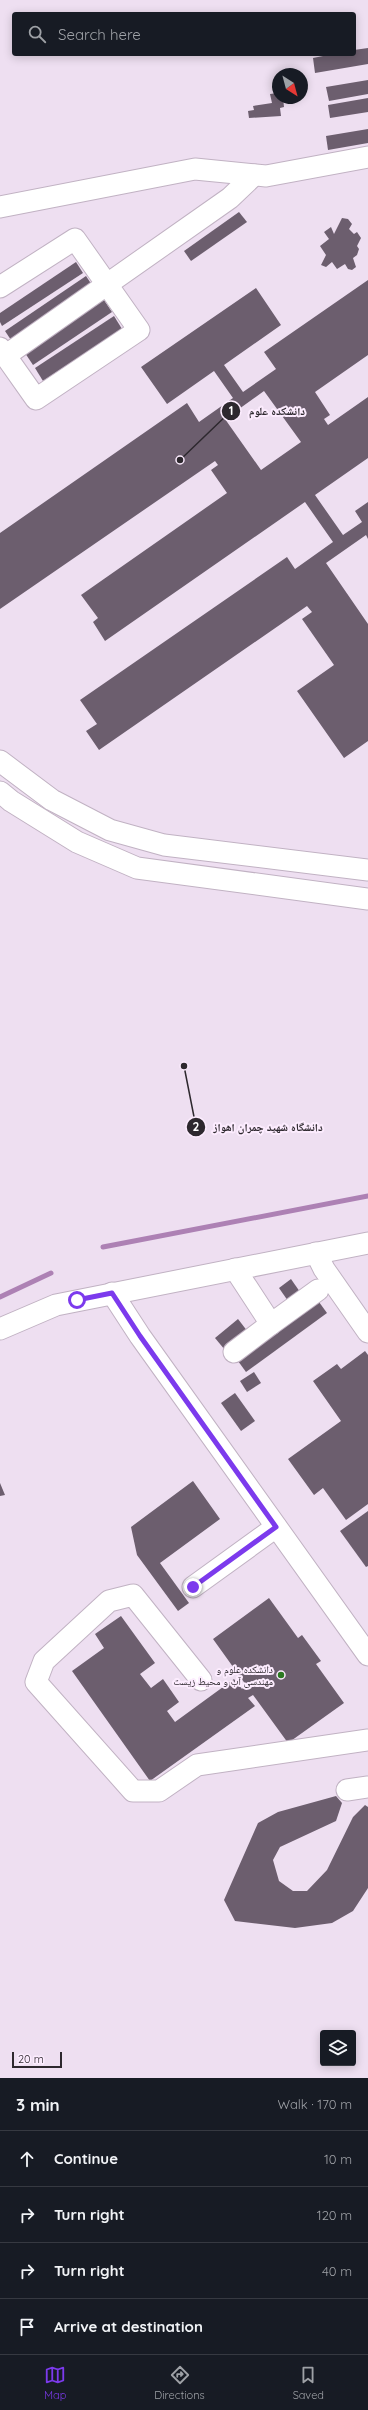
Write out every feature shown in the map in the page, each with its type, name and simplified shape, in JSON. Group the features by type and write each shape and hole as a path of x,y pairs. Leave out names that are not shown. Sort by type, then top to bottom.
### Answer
{"lane":[{"path":"0,207 195,169 266,176 368,157"},
{"path":"0,287 75,239 108,286 139,330 36,399 3,352 108,286 230,198 254,175"},
{"path":"0,761 52,800 110,830 164,845 368,870"},
{"path":"0,792 10,801 77,842 137,868 368,898"},
{"path":"0,1329 56,1305 368,1243"},
{"path":"316,1253 324,1269 368,1332"},
{"path":"235,1269 271,1324"},
{"path":"234,1352 318,1290"},
{"path":"112,1293 140,1336 368,1655"},
{"path":"193,1587 276,1527"},
{"path":"201,1680 133,1595 109,1601 44,1661 36,1682 133,1791 159,1790 197,1765 368,1740"},
{"path":"347,1790 368,1787"}],"building":[{"path":"368,48 368,64 315,73 313,58 323,56 356,56 356,50"},
{"path":"368,80 368,94 329,101 326,87"},
{"path":"368,98 368,112 330,118 328,105"},
{"path":"272,103 284,104 284,107 280,108 281,116 249,118 248,111 254,110 253,106"},
{"path":"368,129 368,143 328,150 326,136"},
{"path":"239,212 247,222 191,261 184,251"},
{"path":"342,218 348,219 352,224 349,229 354,234 357,232 361,238 357,246 359,249 357,255 353,258 356,267 352,270 348,269 345,264 337,269 332,262 326,267 321,265 326,255 320,246 329,239 324,232 331,227 334,234"},
{"path":"76,262 83,273 2,326 0,322 0,313"},
{"path":"86,276 94,288 13,343 5,331"},
{"path":"368,280 368,355 315,392 330,415 324,419 328,425 368,397 368,458 315,495 343,535 362,522 355,511 368,502 368,539 366,535 326,563 368,624 368,741 344,758 297,691 334,665 302,619 312,612 307,606 99,750 86,731 97,724 80,700 287,557 295,569 333,542 305,502 105,641 93,622 98,618 81,595 227,493 211,470 218,465 215,461 0,609 0,533 187,403 199,422 233,398 214,371 167,404 141,367 256,288 281,325 224,365 243,392 276,369 264,352","holes":["264,391 301,442 261,470 225,419"]},
{"path":"104,300 112,312 33,365 25,353"},
{"path":"114,316 122,329 43,381 35,368"},
{"path":"291,1279 300,1292 288,1301 279,1288"},
{"path":"319,1302 327,1313 246,1372 238,1361"},
{"path":"238,1319 248,1332 225,1350 215,1338"},
{"path":"365,1351 368,1355 368,1504 346,1520 323,1488 314,1495 288,1459 341,1421 313,1381 337,1364 341,1369"},
{"path":"254,1372 261,1383 247,1392 240,1381"},
{"path":"235,1393 255,1421 241,1431 221,1403"},
{"path":"193,1481 220,1519 160,1563 189,1603 178,1611 137,1555 131,1527"},
{"path":"0,1483 5,1495 0,1496"},
{"path":"368,1511 368,1566 366,1567 340,1531"},
{"path":"269,1598 298,1638 302,1635 321,1661 316,1664 344,1703 288,1743 253,1695 248,1698 255,1706 150,1781 72,1671 104,1648 95,1634 121,1616 155,1663 140,1674 151,1688 163,1679 179,1702 167,1711 175,1722 234,1679 242,1689 246,1685 213,1639"},
{"path":"336,1796 342,1803 336,1821 280,1847 273,1860 279,1881 293,1891 307,1891 327,1870 353,1817 365,1805 368,1807 368,1888 353,1911 332,1923 295,1928 235,1921 224,1900 258,1823 278,1812"}],"waterway":[{"path":"103,1247 368,1196"},
{"path":"0,1297 51,1273"}],"place":[{"name":"دانشکده علوم","path":"180,460"},
{"name":"دانشگاه شهید چمران اهواز","path":"184,1066"},
{"name":"دانشکده علوم و مهندسی آب و محیط زیست","path":"281,1675"}],"route":[{"path":"77,1300 112,1293 140,1336 276,1527 193,1587"}]}
